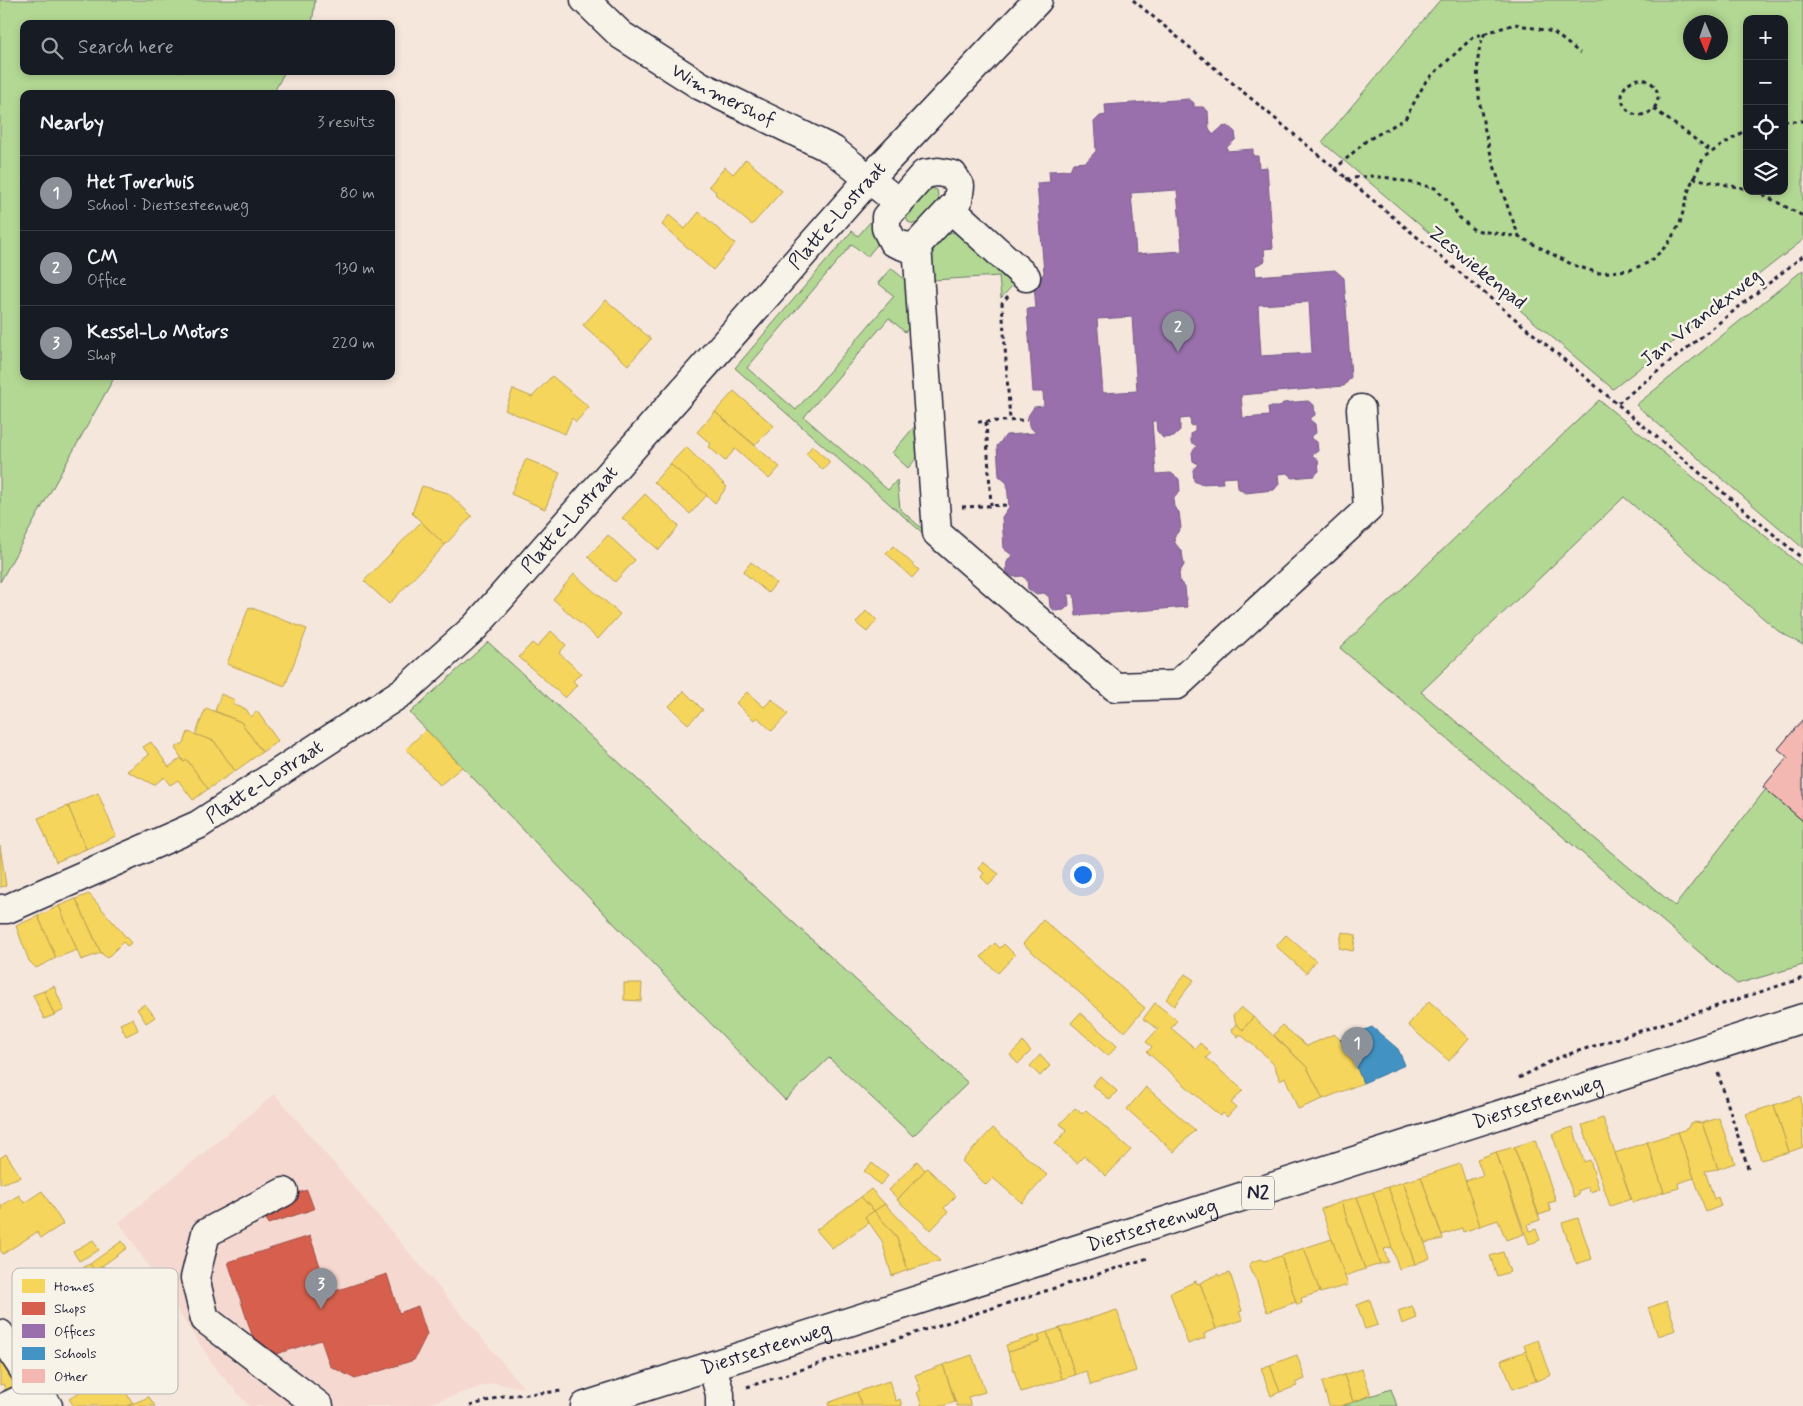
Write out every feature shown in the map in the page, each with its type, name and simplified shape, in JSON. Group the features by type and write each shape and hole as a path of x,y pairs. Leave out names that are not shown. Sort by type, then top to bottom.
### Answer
{"street":[{"name":"Wimmershof","path":"585,0 621,35 701,86 833,150 870,178 898,203"},
{"name":"Platte-Lostraat","path":"0,910 7,909 198,825 404,691 475,627 870,178 1038,0"},
{"path":"938,172 953,175 960,186 958,201 951,209 917,245 906,247 893,242 886,228 886,217 924,174 938,172"},
{"path":"951,209 1026,277"},
{"path":"917,245 937,533 1115,687 1177,685 1368,509 1361,409"},
{"name":"Diestsesteenweg","path":"586,1406 1803,1018"},
{"path":"284,1192 206,1233 195,1278 205,1319 318,1406"},
{"path":"0,1334 12,1352"},
{"path":"712,1366 720,1394 720,1406"},
{"path":"7,1406 43,1399"}],"path":[{"name":"Zeswiekenpad","path":"1133,0 1334,170 1618,403 1803,559"},
{"path":"1334,170 1366,141 1406,119 1426,81 1473,37 1515,24 1553,32 1580,53"},
{"path":"1485,33 1478,46 1479,84 1487,147 1504,200 1520,236"},
{"path":"1635,80 1646,80 1651,83 1658,92 1654,109 1643,114 1632,113 1624,104 1622,98 1625,87 1635,80"},
{"path":"1654,109 1711,151"},
{"path":"1788,121 1803,121"},
{"path":"1345,179 1370,176 1390,178 1435,188 1451,204 1459,218 1474,230 1520,236 1573,265 1599,273 1630,270 1650,262 1668,244 1680,223 1693,178 1704,157 1743,131"},
{"path":"1693,178 1743,188"},
{"path":"1764,195 1803,216"},
{"name":"Jan Vranckxweg","path":"1618,403 1803,256"},
{"path":"1002,303 1010,420"},
{"path":"978,422 1027,420"},
{"path":"986,422 991,505"},
{"path":"935,508 1007,505"},
{"path":"1712,1048 1748,1168"}],"shaded area":[{"path":"275,1094 524,1388 493,1383 421,1406 249,1406 216,1369 178,1311 178,1268 149,1268 119,1222"}],"green space":[{"path":"0,0 315,0 312,20 20,20 20,75 283,75 275,90 20,90 20,380 113,380 0,582"},
{"path":"1440,0 1803,0 1803,240 1613,389 1322,142"},
{"path":"931,188 937,190 939,201 919,222 914,224 908,222 908,212 913,202 922,193"},
{"path":"871,221 879,228 880,241 867,257 852,244 747,368 796,410 894,296 878,283 891,268 908,282 911,326 905,332 889,318 804,417 888,490 897,480 900,509 926,532 926,536 735,368 852,231 858,236"},
{"path":"952,232 960,234 1015,283 1001,298 999,276 933,280 933,258 936,245 945,235"},
{"path":"1803,270 1803,548 1636,405"},
{"path":"1599,400 1803,567 1803,645 1778,631 1624,497 1421,692 1675,906 1769,785 1803,812 1803,965 1737,984 1340,648"},
{"path":"915,426 920,431 922,452 908,468 892,453"},
{"path":"488,642 968,1083 913,1136 829,1058 785,1100 410,713"},
{"path":"1391,1389 1397,1406 1341,1406"}],"building: Homes":[{"path":"746,159 782,191 752,225 715,194 716,192 709,186 725,167 733,174"},
{"path":"699,212 735,244 713,270 662,225 669,215 685,229"},
{"path":"606,300 651,339 628,365 583,325"},
{"path":"552,376 589,407 576,422 572,418 565,434 505,410 513,389 532,397"},
{"path":"734,391 774,426 755,445 715,412"},
{"path":"715,412 780,467 769,479 735,449 725,461 709,447 711,444 697,432"},
{"path":"812,446 830,462 823,470 806,454"},
{"path":"686,447 727,487 715,503 670,464"},
{"path":"526,459 560,473 545,509 511,494"},
{"path":"670,464 707,495 690,514 654,482"},
{"path":"422,486 448,493 472,516 445,545 412,513"},
{"path":"645,494 679,526 659,550 622,518"},
{"path":"421,522 445,545 389,604 364,581"},
{"path":"608,535 635,560 615,582 588,557"},
{"path":"893,546 919,570 912,578 886,553"},
{"path":"751,562 776,583 768,593 743,572"},
{"path":"574,574 620,614 598,639 553,599"},
{"path":"249,607 307,629 285,686 227,664"},
{"path":"866,611 877,620 867,632 856,623"},
{"path":"551,631 566,645 559,653 581,673 573,681 577,685 565,698 519,657 532,643 537,647"},
{"path":"684,691 703,710 688,724 669,706"},
{"path":"747,692 764,707 772,699 788,714 772,731 757,717 754,720 736,703"},
{"path":"221,694 235,700 234,705 246,709 251,717 257,711 278,741 262,752 241,722 215,711"},
{"path":"206,708 241,722 262,752 235,771 214,741 195,735"},
{"path":"426,730 462,767 440,785 406,749"},
{"path":"188,732 214,741 235,771 208,789 187,760 184,762 175,748 184,743"},
{"path":"151,742 169,767 181,758 184,762 187,760 208,789 193,800 178,780 170,785 164,777 154,785 127,771 149,755 143,747"},
{"path":"98,793 116,836 86,849 68,806"},
{"path":"68,806 86,849 56,862 38,818"},
{"path":"0,846 6,886 0,887"},
{"path":"983,862 999,874 989,885 981,877 984,873 978,868"},
{"path":"89,894 131,943 127,946 123,942 107,958 101,953 76,899"},
{"path":"76,899 101,953 81,960 59,906"},
{"path":"59,906 77,950 56,958 38,916"},
{"path":"38,916 56,958 36,968 29,961 16,926"},
{"path":"1043,920 1145,1008 1125,1032 1023,944"},
{"path":"1342,932 1356,935 1353,951 1339,948"},
{"path":"1286,935 1316,961 1306,973 1276,946"},
{"path":"995,943 1000,948 1004,944 1015,955 998,973 981,957"},
{"path":"1185,974 1194,980 1174,1006 1166,999"},
{"path":"624,983 642,983 641,1001 624,1000"},
{"path":"54,986 64,1010 54,1015 44,991"},
{"path":"44,991 54,1015 44,1019 33,995"},
{"path":"1429,1001 1469,1038 1449,1061 1408,1025"},
{"path":"1155,1003 1177,1020 1171,1028 1196,1049 1200,1043 1211,1053 1206,1058 1243,1090 1231,1103 1236,1107 1227,1117 1223,1113 1220,1116 1147,1052 1152,1047 1146,1042 1158,1029 1143,1019"},
{"path":"145,1004 155,1017 146,1023 137,1009"},
{"path":"1241,1007 1253,1017 1243,1030 1236,1024 1233,1016"},
{"path":"1080,1013 1117,1046 1108,1056 1071,1023"},
{"path":"1253,1017 1307,1067 1323,1099 1298,1109 1285,1077 1280,1080 1274,1065 1266,1056 1240,1034 1238,1037 1231,1030 1236,1024 1243,1030"},
{"path":"133,1018 138,1030 126,1036 120,1024"},
{"path":"1282,1025 1307,1046 1334,1034 1349,1048 1363,1083 1323,1099 1307,1067 1274,1035"},
{"path":"1023,1042 1031,1051 1018,1064 1010,1055"},
{"path":"1040,1055 1050,1066 1040,1076 1030,1066"},
{"path":"1100,1076 1117,1091 1110,1100 1092,1085"},
{"path":"1146,1087 1195,1130 1174,1152 1127,1109"},
{"path":"1801,1096 1803,1147 1789,1152 1774,1105"},
{"path":"1774,1105 1789,1152 1761,1160 1746,1114"},
{"path":"1075,1108 1082,1114 1086,1110 1131,1150 1106,1176 1084,1156 1077,1163 1055,1144 1067,1130 1060,1124"},
{"path":"1603,1118 1631,1199 1610,1206 1582,1125"},
{"path":"1719,1118 1735,1163 1718,1169 1702,1123"},
{"path":"1690,1123 1702,1123 1718,1169 1705,1171 1714,1199 1718,1197 1721,1206 1706,1212 1678,1132 1688,1128"},
{"path":"1573,1127 1584,1162 1590,1160 1599,1189 1590,1192 1588,1187 1578,1191 1579,1195 1574,1197 1552,1134"},
{"path":"993,1128 1047,1175 1022,1203 993,1178 986,1185 962,1161"},
{"path":"1678,1132 1694,1178 1678,1183 1679,1188 1664,1192 1647,1142"},
{"path":"1535,1140 1556,1201 1548,1203 1551,1211 1539,1215 1514,1147"},
{"path":"1647,1142 1664,1192 1633,1203 1615,1153"},
{"path":"1514,1147 1540,1220 1528,1224 1530,1231 1536,1229 1540,1240 1529,1244 1496,1152"},
{"path":"1496,1152 1524,1234 1506,1240 1498,1220 1480,1226 1465,1181 1483,1175 1477,1159"},
{"path":"6,1154 21,1177 0,1184 0,1158"},
{"path":"917,1161 925,1170 898,1199 889,1190"},
{"path":"872,1163 888,1176 880,1185 864,1171"},
{"path":"1460,1164 1480,1226 1463,1232 1462,1228 1442,1235 1421,1177"},
{"path":"927,1168 956,1196 944,1208 948,1212 931,1230 897,1200"},
{"path":"1421,1177 1443,1239 1425,1243 1403,1182"},
{"path":"1403,1182 1430,1258 1415,1264 1388,1187"},
{"path":"1388,1187 1415,1264 1399,1269 1373,1192"},
{"path":"871,1189 885,1204 874,1211 861,1197"},
{"path":"42,1191 63,1224 41,1238 37,1232 3,1254 0,1250 0,1210 3,1209 1,1206 19,1195 24,1203"},
{"path":"1373,1192 1392,1247 1384,1249 1388,1262 1380,1264 1357,1197"},
{"path":"861,1197 874,1211 865,1217 869,1223 832,1248 816,1230"},
{"path":"1357,1197 1380,1264 1365,1269 1341,1202"},
{"path":"1341,1202 1365,1269 1345,1276 1321,1209"},
{"path":"885,1204 940,1261 908,1270 896,1236 874,1211"},
{"path":"874,1211 896,1236 908,1270 892,1276 882,1241 865,1217"},
{"path":"1578,1218 1592,1259 1576,1264 1562,1223"},
{"path":"1332,1239 1348,1285 1320,1293 1304,1248"},
{"path":"93,1240 99,1250 79,1261 73,1251"},
{"path":"122,1241 127,1248 99,1268 93,1268 90,1264"},
{"path":"1304,1248 1320,1292 1301,1298 1302,1303 1297,1305 1281,1256"},
{"path":"1503,1252 1510,1272 1497,1276 1490,1256"},
{"path":"1281,1256 1296,1302 1267,1312 1255,1276 1252,1274 1249,1266 1252,1262 1260,1259 1264,1261"},
{"path":"90,1264 93,1268 84,1268"},
{"path":"1230,1273 1242,1311 1239,1312 1243,1320 1216,1329 1200,1283 1218,1274 1219,1276"},
{"path":"1196,1281 1197,1284 1200,1283 1216,1329 1204,1334 1205,1338 1188,1344 1170,1293"},
{"path":"1370,1300 1378,1325 1365,1329 1357,1305"},
{"path":"1667,1301 1676,1330 1658,1336 1648,1308"},
{"path":"1412,1306 1417,1318 1402,1324 1398,1311"},
{"path":"1117,1310 1136,1371 1091,1385 1086,1371 1075,1375 1060,1328"},
{"path":"1060,1328 1075,1375 1062,1379 1047,1332"},
{"path":"1047,1332 1062,1379 1021,1392 1008,1352 1040,1342 1038,1335"},
{"path":"1038,1335 1040,1342 1008,1352 1006,1345"},
{"path":"1538,1340 1551,1375 1536,1381 1524,1345"},
{"path":"1526,1351 1536,1381 1513,1389 1501,1360"},
{"path":"972,1355 985,1392 968,1397 971,1406 957,1406 943,1365"},
{"path":"1297,1355 1305,1379 1295,1383 1297,1386 1280,1392 1270,1365"},
{"path":"0,1360 12,1381 12,1394 17,1394 9,1398 3,1384 0,1385"},
{"path":"943,1365 955,1402 943,1406 922,1406 917,1392 921,1390 915,1375"},
{"path":"1270,1365 1280,1392 1271,1396 1261,1368"},
{"path":"1362,1369 1371,1395 1353,1402 1344,1375"},
{"path":"1344,1375 1353,1402 1340,1406 1329,1406 1322,1382"},
{"path":"889,1381 896,1401 900,1399 902,1406 862,1406 857,1392"},
{"path":"857,1392 862,1406 829,1406 828,1403"},
{"path":"76,1394 127,1394 133,1403 127,1406 74,1406 69,1399"},
{"path":"149,1397 155,1406 127,1406 134,1403"}],"building: Shops":[{"path":"307,1190 314,1209 268,1224 262,1205"},
{"path":"310,1236 329,1293 387,1274 399,1313 418,1306 427,1334 414,1360 355,1379 330,1366 321,1340 260,1359 228,1262"}],"building: Offices":[{"path":"1189,99 1194,103 1194,107 1203,107 1208,111 1209,128 1213,135 1222,127 1228,126 1235,132 1236,139 1227,147 1227,151 1253,149 1253,156 1258,156 1259,168 1267,167 1273,248 1264,249 1265,261 1255,266 1256,276 1335,270 1344,278 1351,377 1344,386 1241,395 1243,418 1269,416 1268,407 1279,407 1283,403 1308,401 1314,405 1315,415 1309,419 1315,424 1316,433 1310,437 1317,442 1318,451 1312,455 1318,460 1319,471 1314,476 1292,478 1287,473 1278,474 1279,484 1274,490 1245,493 1238,488 1237,477 1222,478 1223,483 1200,484 1194,481 1193,470 1198,464 1193,461 1192,452 1197,446 1191,442 1191,434 1195,430 1195,425 1191,426 1190,418 1180,419 1180,430 1174,437 1163,438 1157,431 1156,421 1152,421 1156,474 1171,473 1179,479 1180,491 1173,499 1174,507 1179,512 1181,528 1174,537 1175,543 1182,552 1184,565 1179,573 1180,582 1185,587 1187,607 1076,616 1074,594 1068,594 1069,605 1064,610 1055,611 1050,607 1049,597 1044,593 1035,594 1028,589 1027,580 1022,576 1013,577 1006,572 1007,562 1012,555 1004,549 1002,517 1009,507 1007,483 999,476 997,446 1006,435 1036,433 1029,426 1028,416 1034,407 1044,406 1043,392 1033,392 1027,309 1036,308 1034,285 1044,273 1037,183 1050,182 1049,171 1070,170 1073,163 1086,162 1096,151 1094,122 1100,116 1106,115 1105,105","holes":["1177,190 1182,251 1136,254 1131,193","1309,302 1312,353 1261,356 1258,305","1132,317 1137,391 1103,393 1097,319"]}],"building: Schools":[{"path":"1372,1027 1398,1049 1405,1065 1363,1083 1349,1048 1340,1040"}],"building: Other":[{"path":"1803,719 1803,821 1763,787 1788,757 1778,749"}],"place":[{"name":"CM","path":"1178,352"},
{"name":"Het Toverhuis","path":"1357,1068"},
{"name":"Kessel-Lo Motors","path":"321,1309"}]}
